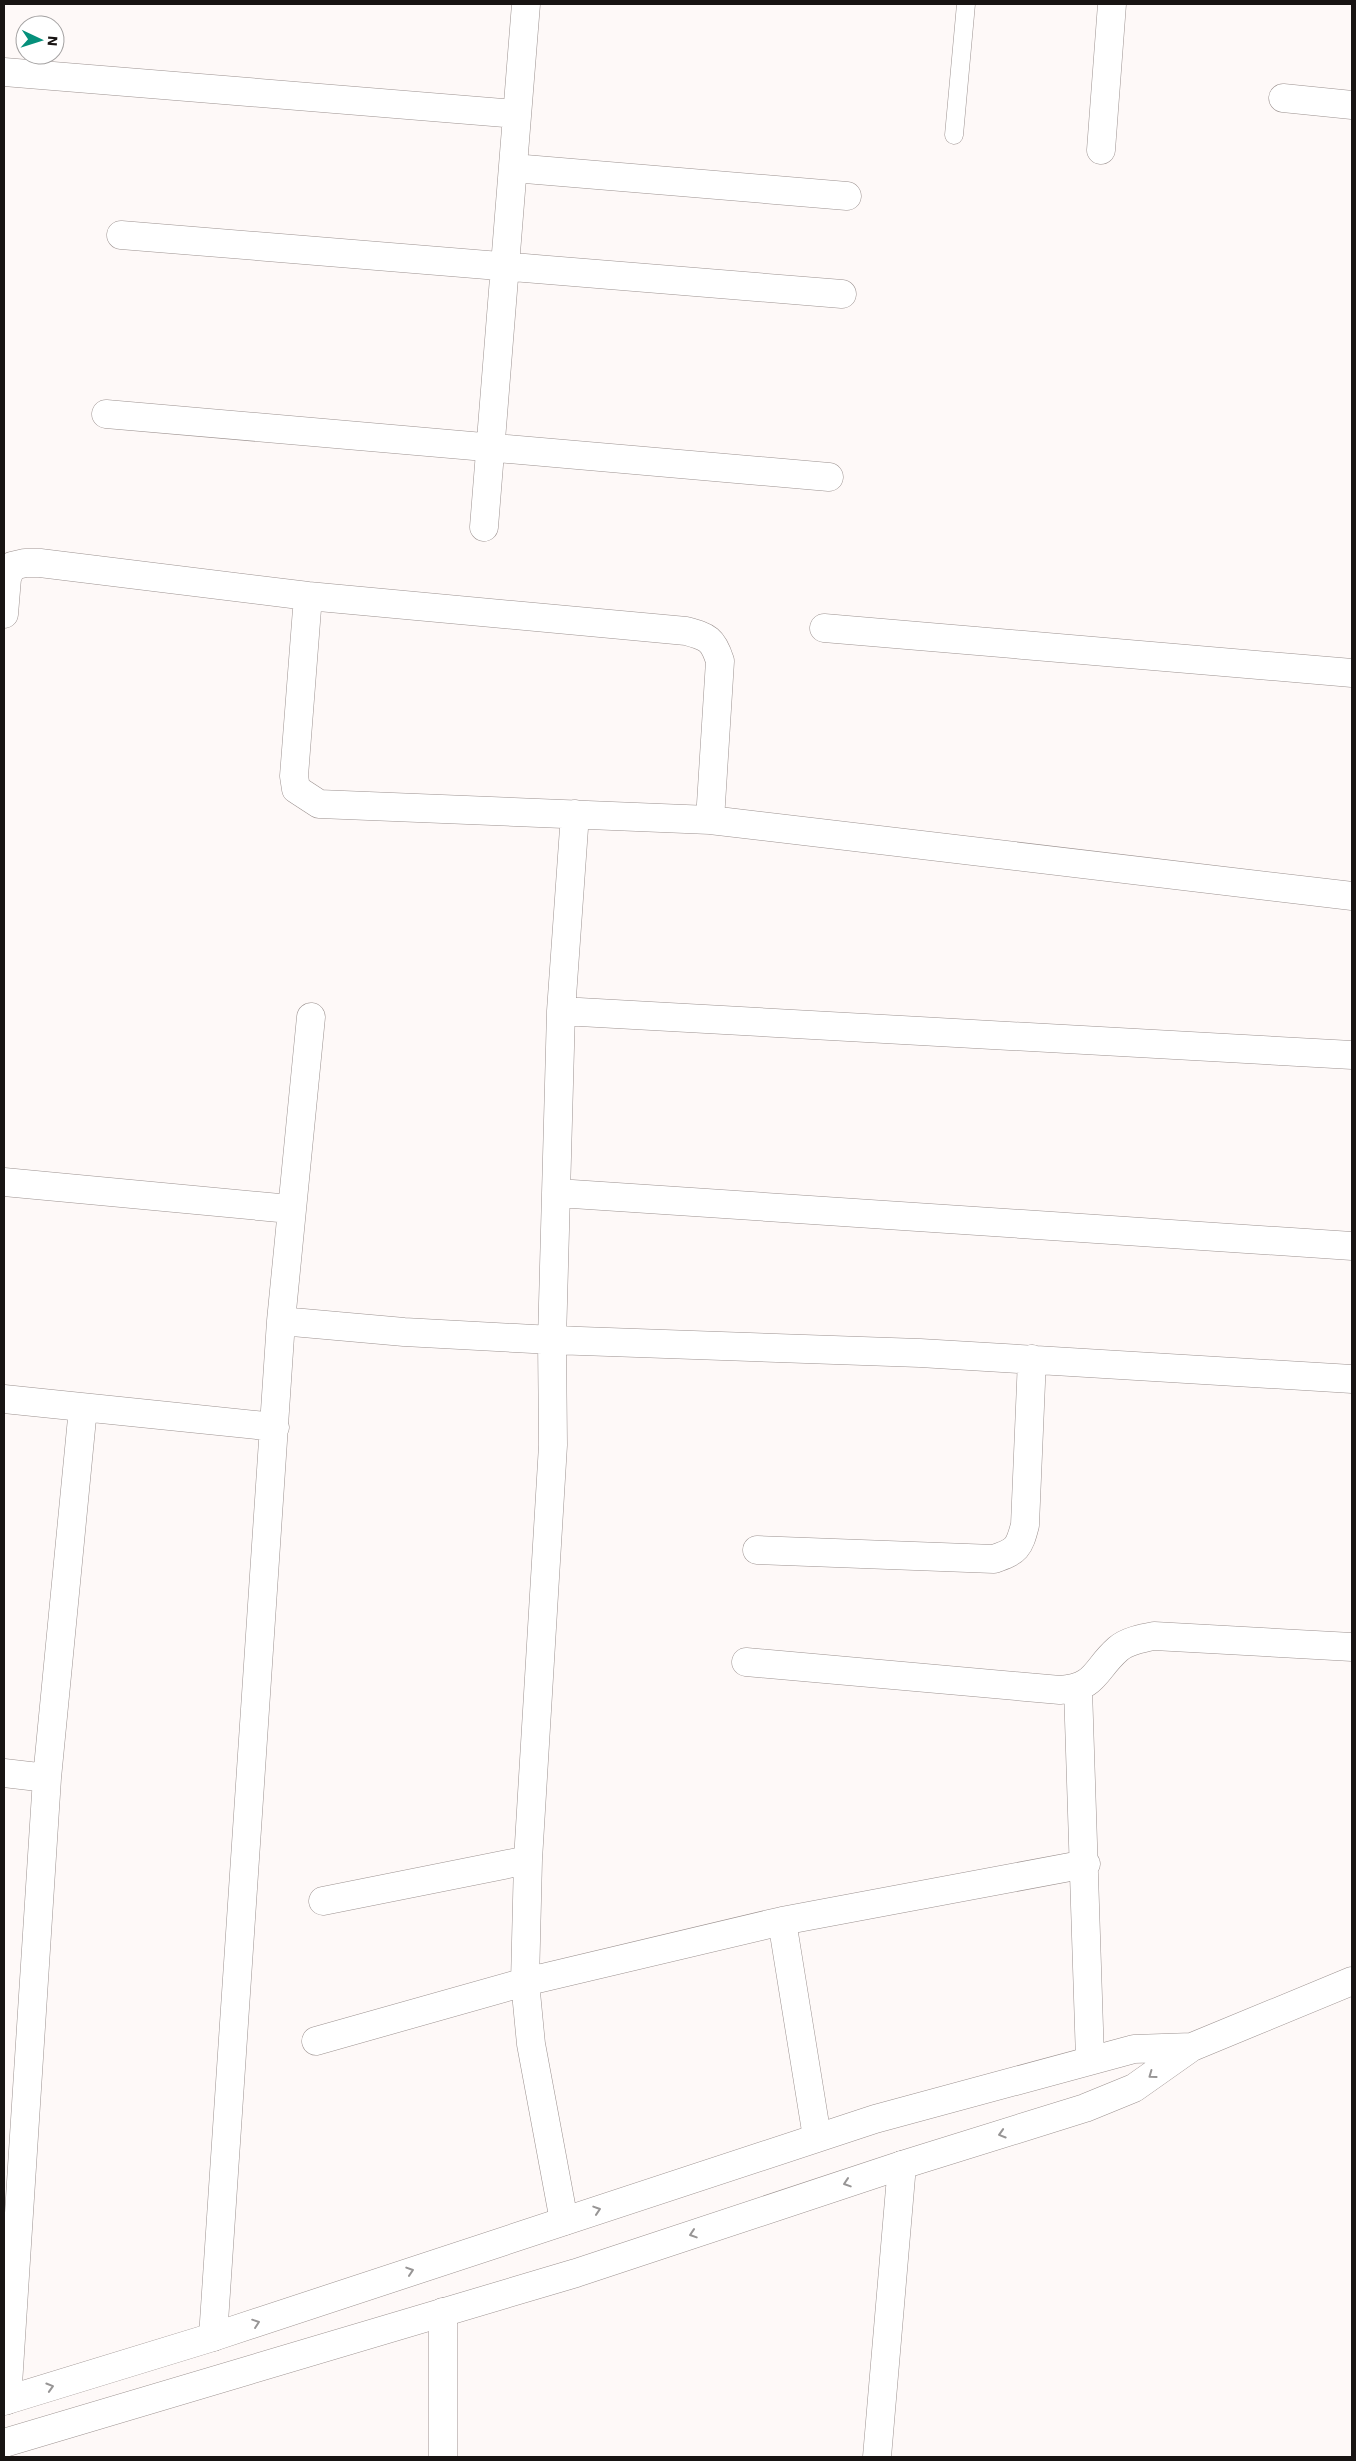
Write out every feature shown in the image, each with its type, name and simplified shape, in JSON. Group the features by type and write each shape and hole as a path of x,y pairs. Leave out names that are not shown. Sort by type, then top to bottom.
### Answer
{"street":[{"path":"484,527 526,4"},
{"path":"1101,150 1112,4"},
{"path":"4,72 517,114"},
{"path":"1283,98 1352,105"},
{"path":"513,168 847,196"},
{"path":"121,236 505,265 842,294"},
{"path":"106,414 829,477"},
{"path":"4,614 7,578 12,566 25,563 308,596 686,631 704,636 715,645 720,661 710,820"},
{"path":"308,596 294,776 296,789 319,804 710,820 1352,896"},
{"path":"824,628 1352,673"},
{"path":"564,2221 531,2044 525,1982 528,1860 553,1445 552,1340 562,1011 575,814"},
{"path":"562,1011 1352,1055"},
{"path":"213,2337 281,1321 290,1209 310,1017"},
{"path":"4,1182 290,1209"},
{"path":"557,1192 1352,1246"},
{"path":"281,1321 404,1332 552,1340 1032,1358 1352,1379"},
{"path":"757,1550 994,1559 1010,1554 1020,1545 1025,1525 1032,1358"},
{"path":"4,1399 275,1427"},
{"path":"84,1408 47,1778 6,2400 213,2337 817,2137 1090,2059 1134,2049 1192,2047"},
{"path":"746,1662 1060,1690 1078,1689 1090,1681 1119,1648 1136,1640 1154,1636 1352,1647"},
{"path":"1078,1689 1086,1864 1090,2059"},
{"path":"4,1773 47,1778"},
{"path":"323,1902 528,1860"},
{"path":"316,2041 525,1982 782,1921 1086,1864"},
{"path":"782,1921 817,2137"},
{"path":"4,2444 576,2273 902,2165 1085,2108 1134,2088 1192,2047 1352,1981"},
{"path":"877,2457 902,2165"},
{"path":"442,2457 443,2312"}],"lane":[{"path":"954,135 966,4"}]}
